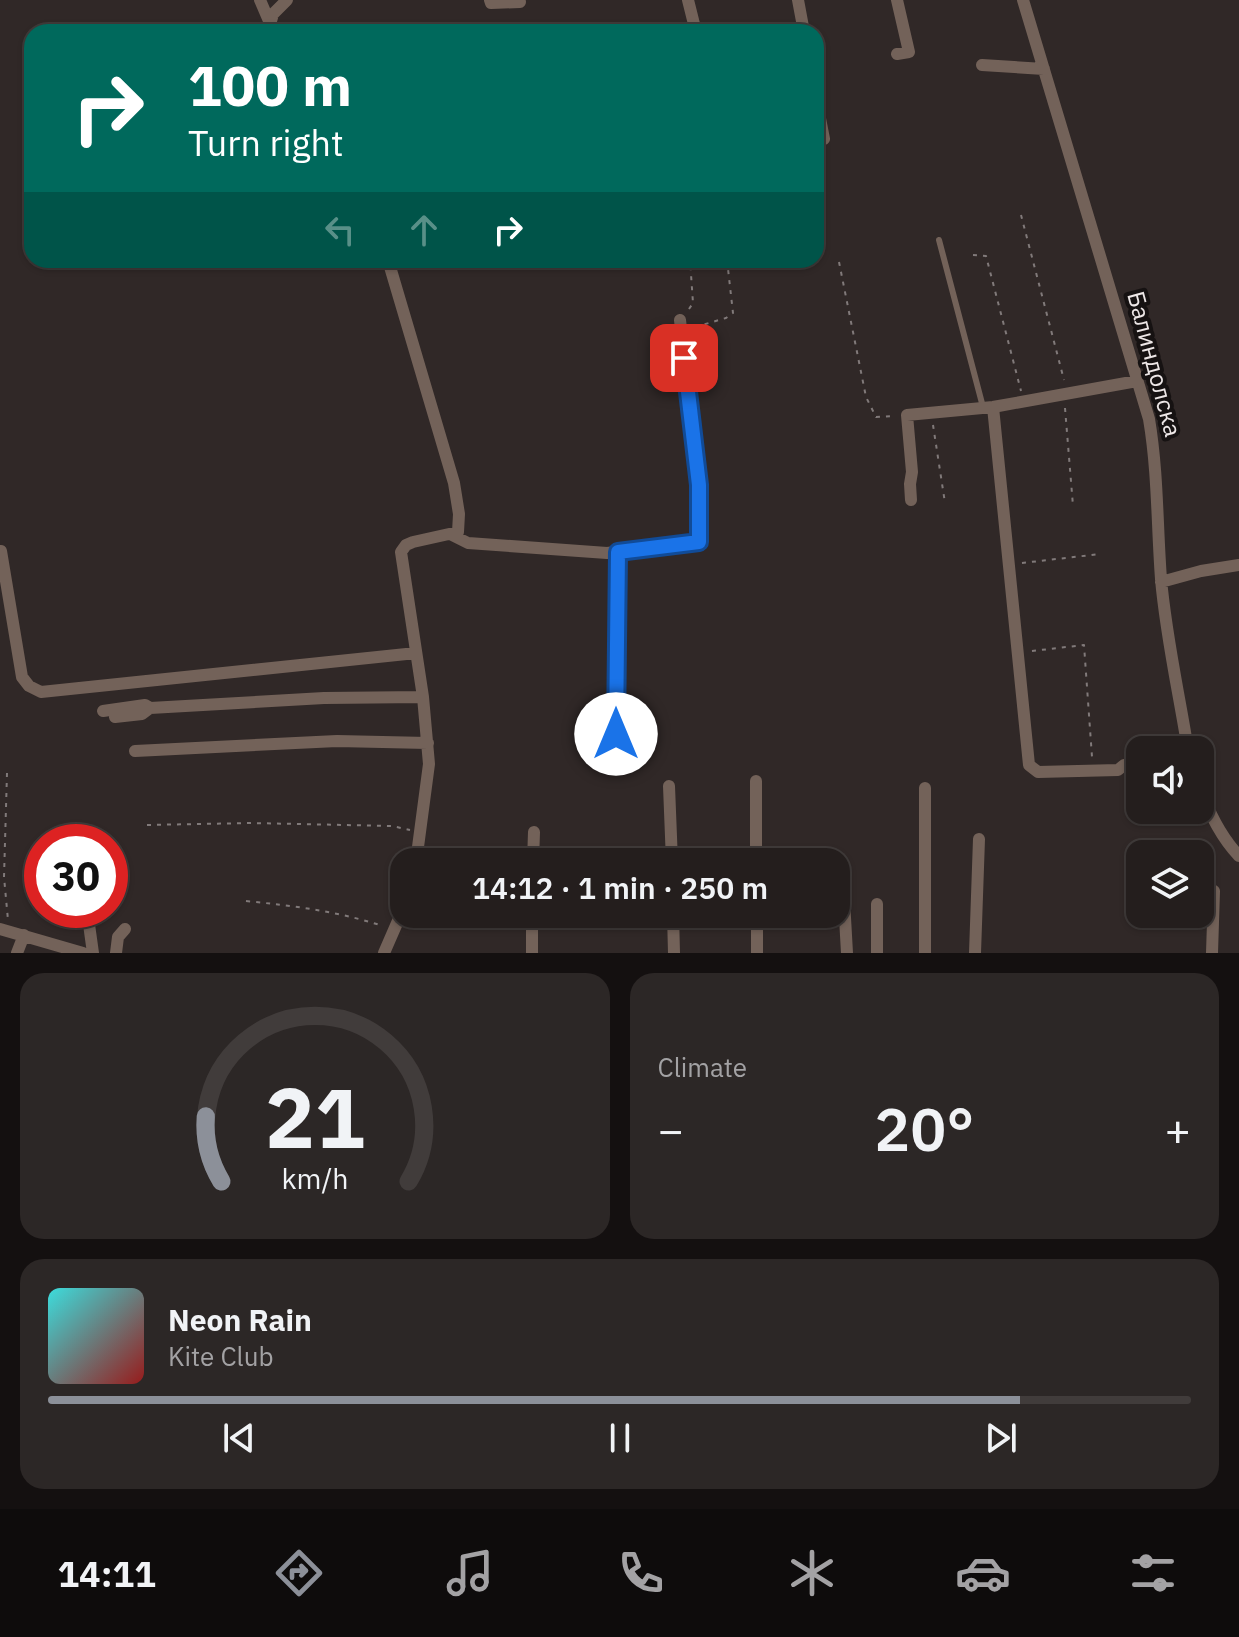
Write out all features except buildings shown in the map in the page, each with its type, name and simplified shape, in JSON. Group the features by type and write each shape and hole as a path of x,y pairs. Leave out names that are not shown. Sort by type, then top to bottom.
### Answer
{"street":[{"path":"260,0 268,24"},
{"path":"270,24 278,7 287,0"},
{"path":"490,0 491,3 520,2"},
{"path":"688,0 694,24"},
{"path":"798,0 802,24"},
{"path":"897,0 909,52 897,54"},
{"name":"Балиндолска","path":"1023,0 1149,419 1154,446 1161,582 1170,656 1185,736"},
{"path":"982,65 1044,69"},
{"path":"390,268 454,483 459,525 458,532 452,535 413,542 401,552 428,743 429,764 418,848"},
{"path":"452,535 468,543 618,552 699,542 699,485 680,320"},
{"path":"911,500 907,415 988,407 1137,381"},
{"path":"988,407 1029,765 1038,772 1118,770 1126,765"},
{"path":"1,551 22,677 29,686 41,692 416,653"},
{"path":"616,734 618,552"},
{"path":"1161,582 1239,565"},
{"path":"109,714 142,714 150,708 324,698 423,697"},
{"path":"135,751 337,741 428,743"},
{"path":"756,781 756,848"},
{"path":"669,786 671,848"},
{"path":"925,788 927,953"},
{"path":"1214,820 1225,841 1239,856"},
{"path":"533,848 534,832"},
{"path":"975,953 979,839"},
{"path":"877,904 877,953"},
{"path":"90,928 93,953"},
{"path":"532,928 532,953"},
{"path":"673,928 674,953"},
{"path":"757,928 757,953"},
{"path":"846,928 847,953"},
{"path":"1212,953 1213,928"},
{"path":"116,953 118,937 125,929"},
{"path":"5,930 83,953"},
{"path":"384,953 395,930"},
{"path":"17,953 24,935"}],"lane":[{"path":"939,240 988,407"}],"path":[{"path":"1021,215 1065,393 1073,506"},
{"path":"973,255 986,256 1024,400"},
{"path":"839,262 870,408 876,417 907,415"},
{"path":"680,320 693,303 691,268"},
{"path":"682,335 701,324 726,318 733,313 728,268"},
{"path":"931,412 945,503"},
{"path":"1008,564 1100,554"},
{"path":"1016,653 1084,645 1092,770"},
{"path":"616,734 616,774"},
{"path":"5,930 7,773"},
{"path":"147,825 365,825 421,832"},
{"path":"246,901 340,913 395,930"}],"route":[{"path":"616,734 618,552 699,542 699,485 684,358"}]}
